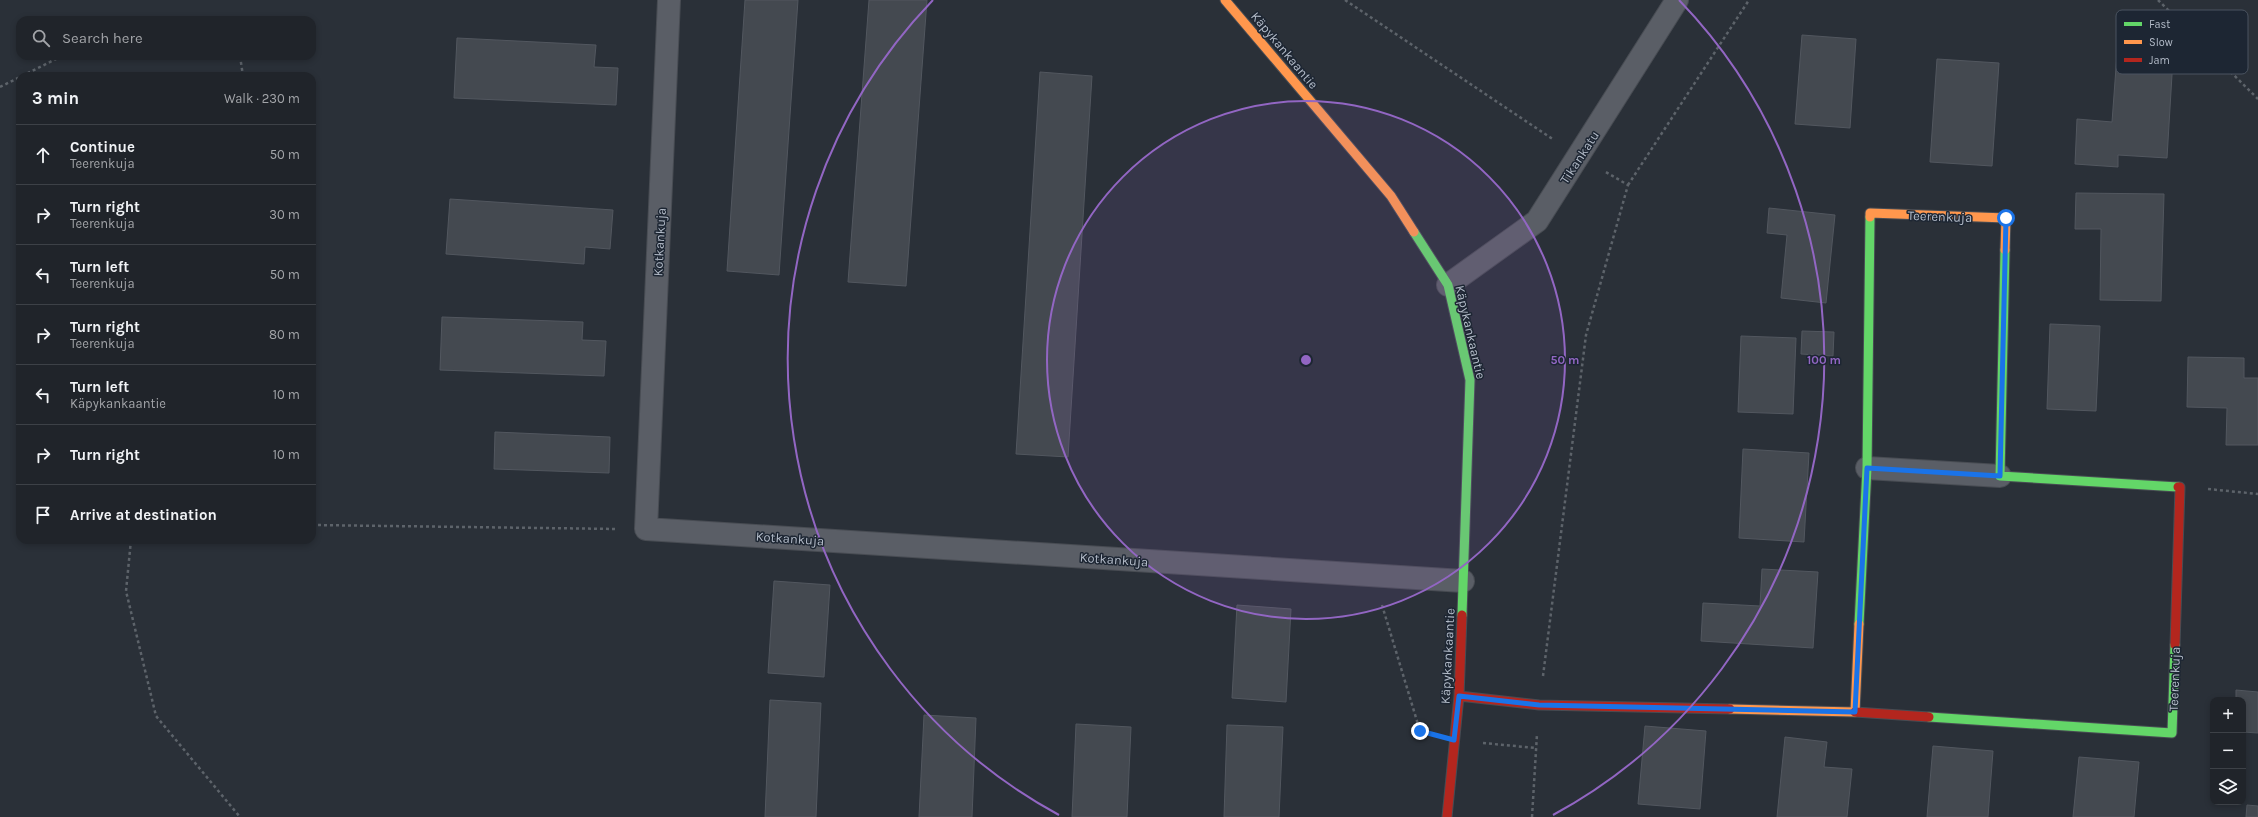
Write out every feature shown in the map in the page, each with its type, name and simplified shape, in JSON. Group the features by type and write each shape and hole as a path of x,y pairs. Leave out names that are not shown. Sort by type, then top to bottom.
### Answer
{"street":[{"name":"Kotkankuja","path":"669,0 646,529 1463,581"},
{"name":"Käpykankaantie","path":"1225,0 1391,196 1448,286 1470,380 1459,696 1447,817"},
{"name":"Tikankatu","path":"1448,286 1537,221 1580,157 1678,0"},
{"name":"Teerenkuja","path":"1855,712 1867,468 1870,213 2006,218 2000,476"},
{"path":"1867,468 2180,487"},
{"name":"Teerenkuja","path":"1459,696 1539,705 1855,712 2172,733 2180,487"}],"path":[{"path":"1345,0 1580,157 1628,185"},
{"path":"1532,817 1539,705 1586,335 1628,185 1749,0"},
{"path":"2158,0 2168,10"},
{"path":"29,72 54,60"},
{"path":"241,60 242,72"},
{"path":"2233,74 2258,99"},
{"path":"0,87 16,79"},
{"path":"2180,487 2258,494"},
{"path":"316,525 646,529"},
{"path":"131,544 126,591 156,716 240,817"},
{"path":"1372,576 1420,731 1454,740 1536,748"}],"building":[{"path":"745,0 798,0 779,275 727,271"},
{"path":"869,0 927,0 906,286 848,282"},
{"path":"1802,35 1856,39 1850,128 1795,124"},
{"path":"457,38 596,45 594,67 618,68 616,105 454,98"},
{"path":"1937,59 1999,63 1992,166 1930,162"},
{"path":"2116,68 2116,74 2172,74 2167,158 2118,155 2118,167 2075,164 2077,119 2112,122"},
{"path":"1040,72 1092,76 1068,457 1016,454"},
{"path":"2076,193 2164,194 2161,301 2100,300 2101,229 2075,229"},
{"path":"450,199 613,210 610,249 585,247 584,264 446,254"},
{"path":"1769,208 1835,215 1826,303 1781,298 1787,235 1767,233"},
{"path":"442,317 583,322 582,340 606,341 604,376 440,370"},
{"path":"2050,324 2100,326 2096,411 2047,409"},
{"path":"1802,331 1834,332 1833,356 1801,354"},
{"path":"1741,336 1796,338 1793,414 1738,412"},
{"path":"2188,357 2244,358 2244,378 2258,378 2258,445 2226,445 2227,408 2187,407"},
{"path":"495,432 610,437 609,473 494,469"},
{"path":"1743,449 1809,453 1804,542 1739,538"},
{"path":"1762,569 1818,572 1813,648 1701,641 1703,603 1760,606"},
{"path":"774,581 830,585 824,677 768,673"},
{"path":"1237,605 1291,609 1286,702 1232,698"},
{"path":"2236,690 2258,692 2258,733 2246,732 2246,697 2236,697"},
{"path":"770,700 821,703 816,817 765,817"},
{"path":"924,715 976,718 972,817 919,817"},
{"path":"1076,724 1131,727 1127,817 1072,817"},
{"path":"1227,725 1283,727 1279,817 1224,817"},
{"path":"1645,726 1706,731 1700,809 1638,804"},
{"path":"1785,737 1827,742 1824,767 1852,769 1847,817 1777,817"},
{"path":"1933,746 1993,751 1988,817 1927,817"},
{"path":"2079,757 2139,762 2134,817 2073,817"},
{"path":"2247,805 2258,806 2258,817 2246,817"}],"traffic: fast":[{"path":"1859,624 1867,468 1870,217"},
{"path":"1414,232 1448,285 1470,380 1462,615"},
{"path":"2005,250 2000,476 2178,487"},
{"path":"1929,717 2172,733 2175,645"}],"traffic: slow":[{"path":"1225,0 1391,196 1414,232"},
{"path":"1870,217 1870,213 2006,218 2005,250"},
{"path":"1730,709 1855,712 1859,624"}],"traffic: jam":[{"path":"2175,645 2180,487 2178,487"},
{"path":"1447,817 1459,696 1462,615"},
{"path":"1459,696 1539,705 1730,709"},
{"path":"1855,712 1929,717"}],"route":[{"path":"1420,731 1454,740 1459,696 1539,705 1855,712 1867,468 2000,476 2006,218"}]}
